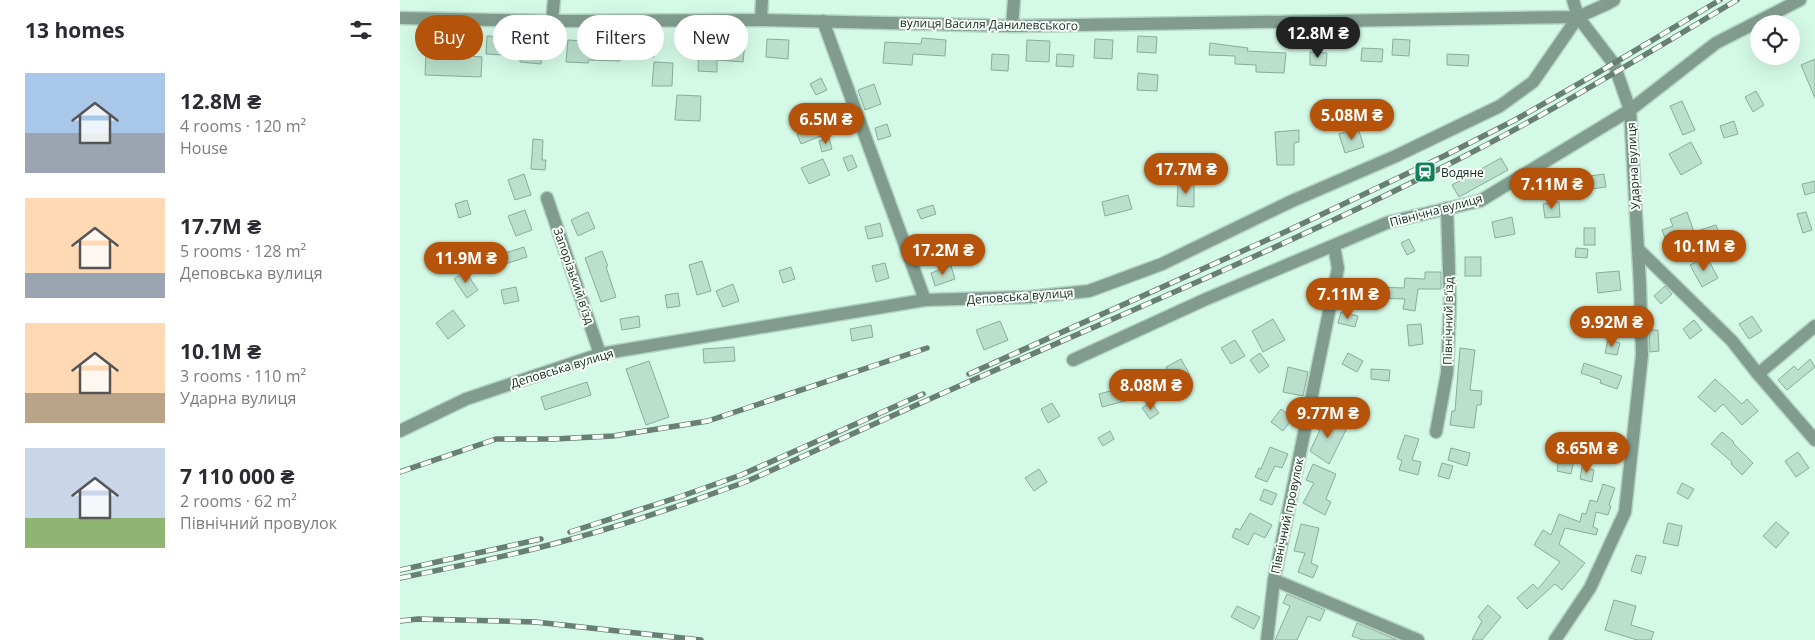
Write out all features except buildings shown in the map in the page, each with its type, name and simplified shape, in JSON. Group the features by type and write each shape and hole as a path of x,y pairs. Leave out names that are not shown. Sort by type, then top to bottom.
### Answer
{"street":[{"path":"553,15 554,0"},
{"path":"761,20 762,0"},
{"path":"1012,26 1014,0"},
{"path":"1573,0 1578,17 1614,0"},
{"name":"Північна вулиця","path":"1073,360 1204,300 1389,222 1480,201 1630,110 1716,43 1800,0"},
{"name":"вулиця Василя Данилевського","path":"567,21 761,20 1012,26 1578,17"},
{"name":"Ударна вулиця","path":"1555,640 1590,588 1625,512 1642,355 1630,110 1614,64 1578,17"},
{"name":"Деповська вулиця","path":"400,431 466,400 600,354 925,300 1030,297 1089,291 1162,264 1292,201 1396,156 1500,106 1533,82 1578,17"},
{"name":"вулиця Василя Данилевського","path":"400,18 493,20"},
{"path":"823,21 925,300"},
{"name":"Запорізький вʼїзд","path":"547,198 600,354"},
{"name":"Північний в'їзд","path":"1436,432 1447,373 1450,302 1447,208"},
{"name":"Північний провулок","path":"1267,640 1274,580 1338,268 1334,246"},
{"path":"1638,249 1732,341 1815,440"},
{"path":"1758,374 1815,326"},
{"path":"1274,580 1418,640"}],"railway":[{"path":"969,374 1287,231 1444,156 1515,120 1720,0"},
{"path":"400,578 503,556 587,535 655,514 745,482 1206,278 1392,192 1525,124 1737,0"},
{"path":"400,472 496,439 613,436 708,421 927,348"},
{"path":"570,532 741,475 923,394"},
{"path":"400,570 541,539"},
{"path":"400,621 418,619 535,622 701,640"}],"place":[{"name":"Водяне","path":"1425,172"}]}
